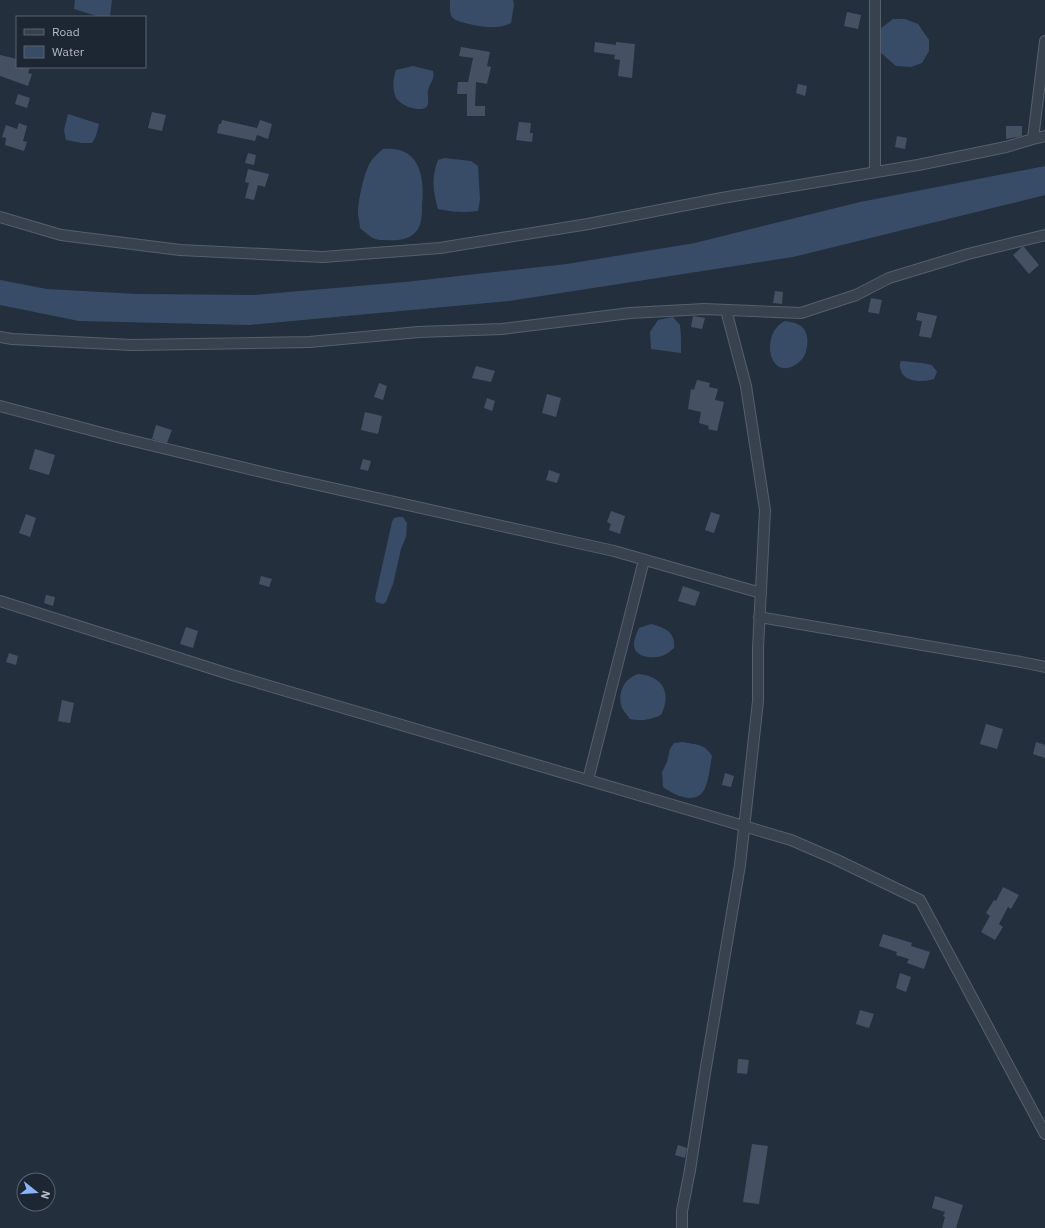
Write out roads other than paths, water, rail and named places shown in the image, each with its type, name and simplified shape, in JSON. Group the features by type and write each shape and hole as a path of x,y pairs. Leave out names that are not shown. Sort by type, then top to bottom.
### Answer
{"street":[{"path":"875,0 875,172"},
{"path":"1033,139 1045,41"},
{"path":"0,217 61,235 180,250 323,257 440,248 588,224 722,198 918,165 998,149 1045,136"},
{"path":"0,337 12,339 132,345 309,342 419,332 502,329 630,313 704,309 801,313 856,295 889,278 968,254 1045,235"},
{"path":"682,1228 682,1211 740,864 758,701 760,593 766,510 746,386 726,310"},
{"path":"0,406 117,437 278,476 614,551 760,593"},
{"path":"588,780 644,560"},
{"path":"0,601 232,674 791,840 835,859 920,900 1045,1134"},
{"path":"759,617 1045,667"}],"water":[{"path":"75,0 112,0 110,16 97,16 74,9"},
{"path":"450,0 513,0 514,5 511,23 500,27 488,27 476,26 456,20 451,14"},
{"path":"893,19 905,19 918,24 929,40 929,51 922,63 911,67 896,66 881,53 877,41 880,29"},
{"path":"413,66 433,71 433,80 428,93 428,104 427,107 421,109 405,106 396,98 394,91 393,84 396,70"},
{"path":"68,114 99,124 96,136 92,143 66,140 64,130"},
{"path":"383,149 395,149 405,152 418,165 421,174 423,195 421,222 413,235 404,239 376,239 369,236 360,228 358,208 364,180 371,161"},
{"path":"444,158 471,161 478,166 480,199 478,211 458,212 438,209 434,191 434,173 438,160"},
{"path":"1045,166 1045,195 793,257 509,301 249,325 79,321 0,305 0,280 47,289 137,294 254,295 405,282 567,264 695,243 860,202"},
{"path":"673,317 680,325 681,353 651,349 650,332 658,320"},
{"path":"785,321 801,326 807,335 807,347 803,357 795,365 786,368 778,366 773,361 770,353 772,334 777,326"},
{"path":"901,361 932,365 937,372 934,379 925,381 911,380 903,375 900,365"},
{"path":"403,517 407,523 406,537 401,549 393,584 386,602 383,604 376,602 375,598 392,522 394,518"},
{"path":"651,624 667,630 672,635 674,648 662,656 648,657 638,653 635,650 634,642 639,628"},
{"path":"638,674 647,675 654,678 663,687 666,700 661,715 646,720 630,719 622,708 620,697 622,688 628,679"},
{"path":"683,742 696,744 703,747 712,756 704,790 700,795 690,798 672,793 663,787 662,772 667,762 670,749 674,743"}]}
